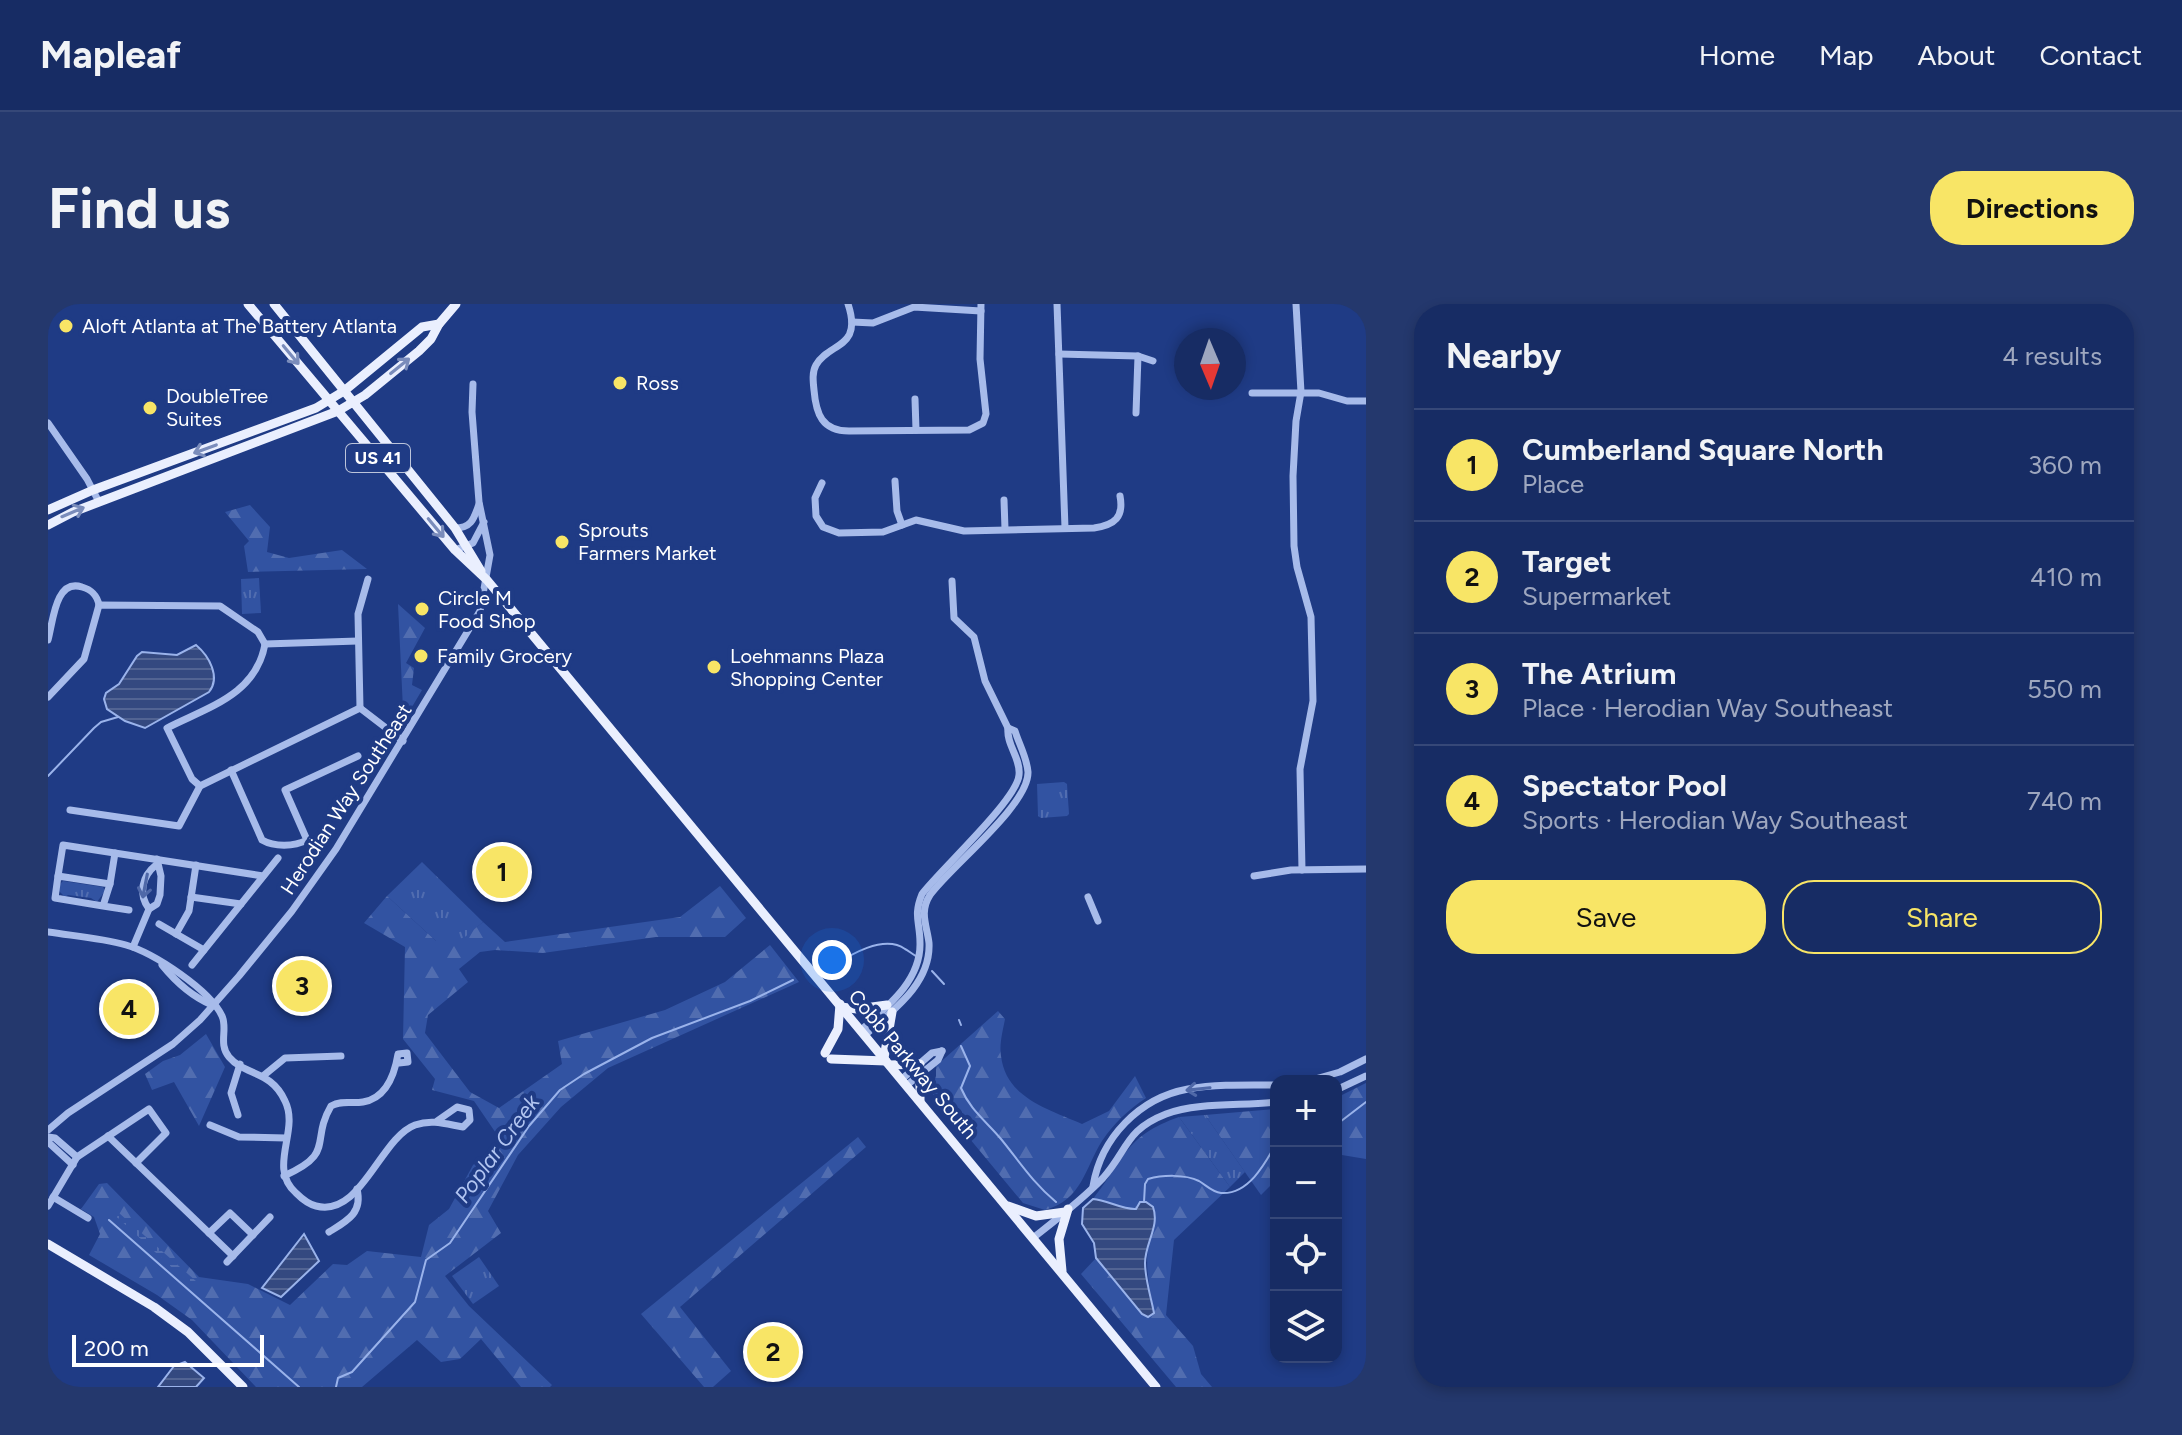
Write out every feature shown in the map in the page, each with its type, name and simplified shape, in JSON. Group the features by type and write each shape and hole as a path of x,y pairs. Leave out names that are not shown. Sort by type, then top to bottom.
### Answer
{"main road":[{"name":"Cobb Parkway South","path":"248,304 455,550 487,580 1156,1387"},
{"name":"Cobb Parkway South","path":"274,304 455,528 487,580"},
{"path":"48,525 99,502 338,411 419,351 456,304"},
{"path":"48,510 93,490 291,418 330,400 422,327 439,324"},
{"path":"887,1061 889,1009 857,1009 840,1005 838,1029 828,1056 887,1061 920,1069 920,1101"},
{"path":"1005,1204 1036,1216 1067,1210 1059,1239 1063,1275"},
{"path":"48,1244 166,1315 188,1332 243,1387"}],"street":[{"path":"48,309 54,304"},
{"path":"848,304 852,322 844,342 816,364 813,378 817,413 827,426 842,431 969,430 985,419 980,359 981,308 914,307 873,323 852,322"},
{"path":"1057,304 1065,528"},
{"path":"1296,304 1301,392 1293,476 1294,546 1311,617 1313,701 1300,769 1302,870"},
{"path":"1059,354 1138,356 1153,361"},
{"path":"1136,413 1138,356"},
{"name":"Herodian Way Southeast","path":"48,1130 68,1113 173,1044 270,939 314,882 480,611 490,555 479,502 472,412 473,384"},
{"path":"1252,393 1301,392 1366,401"},
{"path":"915,399 916,430"},
{"path":"48,423 99,502"},
{"path":"895,481 897,511 902,525"},
{"path":"822,483 814,503 816,516 823,527 839,533 874,533 921,520 956,530 1094,528 1114,523 1122,513 1120,496"},
{"path":"1004,500 1005,529"},
{"path":"455,528 466,528 471,524 479,502"},
{"path":"455,550 467,547 478,536 485,520"},
{"path":"360,708 359,606 368,579"},
{"path":"863,1032 913,990 924,970 929,942 924,919 929,897 1005,815 1025,787 1028,771 1015,731 1008,728 985,681 974,637 954,618 952,581"},
{"path":"48,640 56,604 67,588 85,588 95,595 99,605 84,659 48,697"},
{"path":"99,605 220,606 258,632 265,644 260,666 244,686 230,697 167,728 192,779 200,786"},
{"path":"265,644 358,641"},
{"path":"360,708 403,741"},
{"path":"70,810 179,826 200,786 360,708"},
{"path":"231,770 262,840 272,844 301,843 307,840 285,790 358,756"},
{"path":"129,910 55,898 63,845 157,862 263,876"},
{"path":"103,906 115,853"},
{"path":"192,965 278,858"},
{"path":"133,947 149,909 157,904 160,895 161,876 157,862"},
{"path":"149,909 142,897 143,883 157,862"},
{"path":"176,934 189,911 196,865"},
{"path":"1254,876 1302,870 1366,869"},
{"path":"58,876 110,884"},
{"path":"191,897 241,904"},
{"path":"1088,897 1098,921"},
{"path":"159,924 204,950"},
{"path":"48,932 133,947 161,963 180,984 212,1005 223,1020 222,1037 226,1052 274,1084 288,1106 284,1176 296,1193 315,1206 334,1205 357,1189 401,1134 416,1125 437,1121"},
{"path":"263,1076 285,1058 341,1056"},
{"path":"1329,1075 1366,1059"},
{"path":"284,1176 314,1157 321,1145 331,1106 341,1102 363,1102 375,1097 389,1084 399,1063"},
{"path":"238,1115 231,1093 240,1064"},
{"path":"904,1082 920,1069"},
{"path":"1342,1087 1366,1076"},
{"path":"1093,1186 1098,1166 1112,1138 1134,1114 1154,1102 1176,1092 1199,1088 1270,1085"},
{"path":"1033,1238 1102,1178 1133,1135 1164,1115 1191,1109 1270,1102"},
{"path":"48,1206 75,1161 149,1109 166,1133 136,1163"},
{"path":"210,1125 239,1137 286,1138"},
{"path":"108,1136 209,1233 230,1259 270,1217"},
{"path":"48,1140 55,1138 75,1161"},
{"path":"329,1232 356,1213 359,1202 357,1189"},
{"path":"53,1197 88,1218"},
{"path":"209,1233 230,1213 253,1235"}],"green space":[{"path":"250,505 270,527 267,552 289,558 342,550 367,569 248,572 244,546 249,541 225,512"},
{"path":"259,578 261,613 242,614 241,579"},
{"path":"398,604 425,628 406,663 414,668 412,685 422,690 409,712 403,709"},
{"path":"1037,784 1067,784 1069,814 1038,816"},
{"path":"422,862 483,922 460,942 436,941 387,896"},
{"path":"63,881 103,887 105,891 97,902 91,898 65,897 59,891"},
{"path":"720,886 746,918 725,937 656,937 543,953 480,952 459,969 468,982 428,1015 425,1033 470,1092 499,1108 562,1064 558,1041 665,1010 725,982 770,945 799,982 608,1068 561,1107 518,1155 488,1211 501,1233 445,1276 469,1306 552,1385 550,1387 521,1387 481,1339 460,1359 441,1362 417,1340 362,1387 256,1387 192,1320 157,1295 89,1255 100,1234 94,1217 81,1209 99,1184 107,1183 199,1277 248,1284 290,1305 333,1264 347,1265 367,1251 421,1257 429,1225 449,1209 473,1165 502,1142 474,1101 432,1090 435,1079 403,1039 405,947 364,923 387,896 436,941 460,941 483,922 505,942 680,917"},
{"path":"998,1011 1005,1019 1000,1047 1005,1070 1011,1082 1031,1100 1082,1124 1109,1111 1135,1076 1146,1098 1107,1134 1075,1191 1067,1199 1045,1210 1023,1203 931,1092 936,1066"},
{"path":"206,1034 225,1067 199,1126 174,1082 152,1090 145,1074 163,1061 180,1055"},
{"path":"1366,1083 1366,1159 1342,1155 1342,1095"},
{"path":"1270,1110 1270,1186 1261,1195 1205,1115"},
{"path":"1205,1115 1245,1172 1230,1187 1179,1117"},
{"path":"1179,1117 1230,1187 1174,1240 1166,1315 1193,1346 1201,1374 1212,1387 1176,1387 1081,1274 1096,1258 1142,1314 1154,1313 1147,1259 1155,1227 1136,1209 1093,1199 1137,1140 1161,1124"},
{"path":"858,1137 866,1147 680,1307 731,1371 713,1387 704,1387 641,1314"},
{"path":"119,1213 197,1282 192,1286 117,1217"},
{"path":"479,1257 499,1286 473,1304 452,1276"}],"shaded area":[{"path":"196,645 214,673 209,692 145,728 125,721 107,709 106,693 119,684 142,652 177,655"},
{"path":"1093,1199 1131,1209 1136,1209 1140,1202 1153,1207 1154,1228 1145,1263 1154,1313 1148,1317 1142,1314 1096,1258 1094,1243 1082,1224 1083,1208"},
{"path":"304,1234 319,1261 281,1297 262,1288"},
{"path":"185,1362 204,1378 196,1387 158,1387 174,1366"}],"waterway":[{"path":"48,776 101,722 118,717"},
{"name":"Poplar Creek","path":"832,967 857,952 877,945 897,945 916,956"},
{"name":"Poplar Creek","path":"932,971 944,984"},
{"name":"Poplar Creek","path":"336,1387 338,1378 352,1372 415,1302 426,1260 450,1243 529,1126 560,1090 652,1038 750,1001 793,980"},
{"name":"Poplar Creek","path":"959,1020 961,1025"},
{"name":"Poplar Creek","path":"961,1046 970,1066 961,1088 965,1096 1033,1180 1056,1202"},
{"name":"Poplar Creek","path":"1342,1120 1366,1102"},
{"name":"Poplar Creek","path":"1144,1202 1148,1179 1160,1177 1193,1179 1221,1193 1239,1189 1254,1177 1274,1147"},
{"path":"109,1220 299,1387"}],"place":[{"name":"Aloft Atlanta at The Battery Atlanta","path":"66,326"},
{"name":"Ross","path":"620,383"},
{"name":"DoubleTree Suites","path":"150,408"},
{"name":"Sprouts Farmers Market","path":"562,542"},
{"name":"Circle M Food Shop","path":"422,609"},
{"name":"Family Grocery","path":"421,656"},
{"name":"Loehmanns Plaza Shopping Center","path":"714,667"},
{"name":"Cumberland Square North","path":"502,872"},
{"name":"The Atrium","path":"302,986"},
{"name":"Spectator Pool","path":"129,1009"},
{"name":"Target","path":"773,1352"}]}
